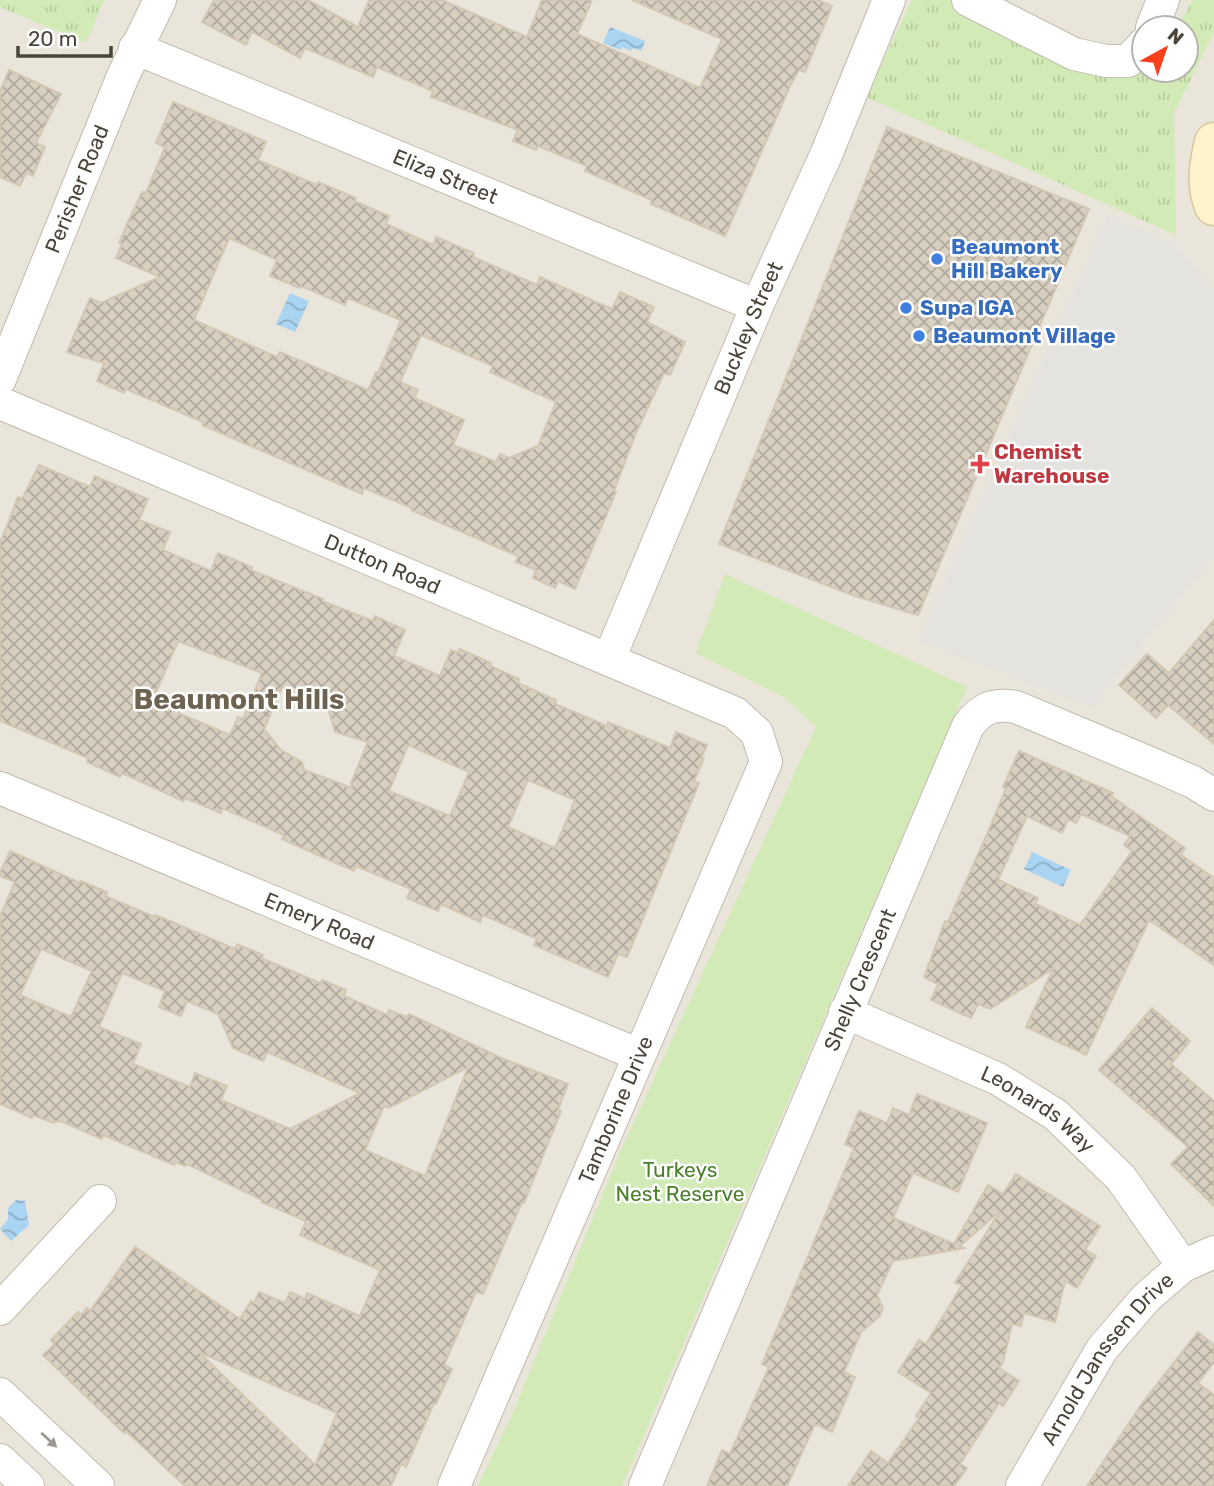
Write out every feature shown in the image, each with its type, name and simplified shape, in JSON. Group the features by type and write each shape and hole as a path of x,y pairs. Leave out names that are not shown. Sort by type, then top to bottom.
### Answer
{"street":[{"name":"Perisher Road","path":"0,379 135,48 160,0"},
{"name":"Buckley Street","path":"609,659 757,306 826,155 889,0"},
{"path":"968,0 1074,54 1106,61 1130,59"},
{"name":"Eliza Street","path":"135,48 757,306"},
{"path":"1214,142 1209,161 1208,189 1214,206"},
{"name":"Dutton Road","path":"0,403 735,713 757,733"},
{"name":"Shelly Crescent","path":"645,1486 845,1012 968,726 976,715 988,707 1001,704 1034,713 1193,782 1214,795"},
{"name":"Tamborine Drive","path":"454,1486 766,762 757,733"},
{"name":"Emery Road","path":"0,788 639,1055"},
{"name":"Leonards Way","path":"845,1012 998,1079 1056,1115 1121,1178 1183,1266"},
{"path":"0,1309 100,1201"},
{"name":"Arnold Janssen Drive","path":"1022,1486 1102,1349 1146,1298 1183,1266 1214,1252"},
{"path":"0,1394 98,1486"},
{"path":"0,1460 28,1486"}],"shaded area":[{"path":"0,0 1214,0 1214,1486 0,1486"},
{"path":"1107,216 1176,244 1214,290 1214,557 1092,707 918,640"}],"green space":[{"path":"0,0 104,0 86,43 0,7"},
{"path":"912,0 959,0 1126,75 1130,74 1130,84 1188,84 1174,113 1176,235 866,97"},
{"path":"1192,0 1214,0 1214,32 1200,60 1200,14 1184,14"},
{"name":"Turkeys Nest Reserve","path":"725,574 967,687 622,1486 478,1486 512,1415 618,1157 816,727 784,697 696,653"}],"water":[{"path":"610,27 645,41 641,51 622,47 621,50 603,43"},
{"path":"290,293 309,301 295,332 276,324"},
{"path":"1032,852 1071,870 1063,887 1024,869"},
{"path":"16,1200 25,1201 29,1225 11,1241 0,1229 8,1219 8,1208"}],"building":[{"path":"214,0 308,0 358,27 369,0 442,0 527,37 542,0 592,0 577,34 700,88 722,39 632,0 818,0 832,6 805,72 799,70 790,86 725,236 651,204 652,200 585,171 587,166 538,146 536,150 513,141 518,130 431,97 433,91 377,67 373,77 305,48 300,58 252,32 246,45 202,22"},
{"path":"9,70 61,94 36,143 45,147 33,176 26,173 20,186 0,177 0,91"},
{"path":"173,102 266,142 258,160 356,198 354,201 389,216 386,224 433,245 436,237 474,253 473,257 537,285 540,277 612,309 620,292 654,307 647,322 685,342 670,375 664,373 636,433 614,491 616,492 575,589 558,581 555,588 533,578 536,570 516,562 518,556 411,510 412,508 364,488 362,494 126,389 124,393 97,381 104,363 67,352 90,298 101,303 160,277 116,258 129,220 142,192 146,193 165,147 156,143","holes":["229,238 277,260 270,276 345,305 348,298 401,320 368,390 280,352 277,357 194,320","421,335 493,366 490,372 556,402 538,446 509,458 500,454 496,462 453,445 464,420 414,398 418,390 400,382"]},
{"name":"Beaumont Village","path":"887,127 1089,209 918,615 855,596 719,544"},
{"path":"39,465 90,487 95,476 148,499 139,520 170,532 163,550 211,571 218,553 252,567 251,570 323,599 322,601 373,621 375,616 405,630 394,656 440,676 451,650 458,653 460,649 519,679 518,683 556,700 555,704 607,726 608,722 670,748 676,732 707,745 694,781 699,783 627,957 618,954 608,977 534,945 537,939 483,915 480,922 441,904 438,911 407,898 411,889 356,866 354,871 282,839 284,835 222,808 221,813 185,798 183,801 122,773 120,777 87,762 88,758 0,721 0,543 18,497 22,499","holes":["178,641 262,673 243,719 238,717 230,735 180,714 178,704 155,695","282,687 327,705 335,732 368,742 351,783 352,788 304,770 302,762 281,750 264,729","408,745 469,772 450,816 389,791","528,780 575,800 555,848 508,827"]},
{"path":"1214,620 1214,744 1168,705 1156,718 1119,685 1147,654 1169,673"},
{"path":"1019,751 1113,793 1111,796 1185,848 1181,855 1214,878 1214,965 1149,920 1086,1055 1026,1027 1053,969 990,1009 978,1004 971,1018 931,1000 938,984 924,977 945,921 948,922 991,825 1006,788 1003,787","holes":["1081,814 1130,836 1124,845 1132,851 1080,925 1035,904 1038,898 998,880 1027,816 1062,833 1068,819 1076,823"]},
{"path":"10,851 80,883 81,881 107,892 105,896 155,917 156,915 235,949 237,944 263,955 261,958 320,983 322,980 346,990 344,996 387,1015 389,1010 407,1017 409,1014 499,1057 568,1084 558,1110 561,1111 524,1203 522,1202 483,1294 476,1292 444,1365 452,1369 406,1467 401,1464 391,1486 185,1486 126,1431 124,1433 43,1355 55,1344 51,1340 78,1312 81,1315 87,1308 90,1311 135,1247 240,1319 251,1301 254,1303 259,1292 285,1303 290,1292 305,1299 307,1293 360,1316 380,1270 300,1235 306,1221 261,1202 262,1200 187,1164 185,1166 175,1162 174,1165 103,1135 102,1139 63,1122 54,1123 33,1115 32,1118 0,1104 0,916 15,882 0,876","holes":["41,949 92,971 71,1017 20,995","122,973 165,991 159,1007 181,1016 187,1001 218,1014 233,1048 263,1061 267,1052 360,1093 290,1129 221,1100 227,1086 195,1073 190,1087 133,1064 141,1044 99,1027","468,1067 425,1176 365,1150 384,1106 389,1108","199,1352 337,1413 315,1465"]},
{"path":"1152,1008 1190,1041 1171,1064 1214,1101 1214,1206 1171,1164 1188,1147 1099,1070"},
{"path":"917,1094 987,1123 958,1192 913,1173 893,1218 954,1244 988,1185 1003,1194 1016,1174 1100,1226 1085,1250 1096,1256 1077,1288 1065,1281 1055,1322 1024,1313 1021,1326 1012,1324 1003,1362 999,1368 1019,1381 1003,1406 999,1403 960,1464 967,1468 954,1486 848,1486 871,1451 888,1463 919,1418 916,1416 931,1393 898,1372 919,1340 926,1344 962,1285 955,1283 1000,1211 960,1246 964,1248 893,1261 877,1295 883,1308 880,1316 861,1332 844,1372 855,1377 832,1432 815,1424 787,1486 707,1486 722,1450 730,1454 769,1367 762,1364 854,1148 845,1144 859,1111 887,1123 893,1108 909,1115"},
{"path":"1198,1332 1214,1345 1214,1362 1198,1383 1214,1395 1214,1486 1087,1486 1143,1402"}],"place":[{"name":"Beaumont Hill Bakery","path":"937,259"},
{"name":"Supa IGA","path":"906,308"},
{"name":"Beaumont Village","path":"919,336"},
{"name":"Chemist Warehouse","path":"980,464"}],"district":[{"name":"Beaumont Hills","path":"239,699"}]}
